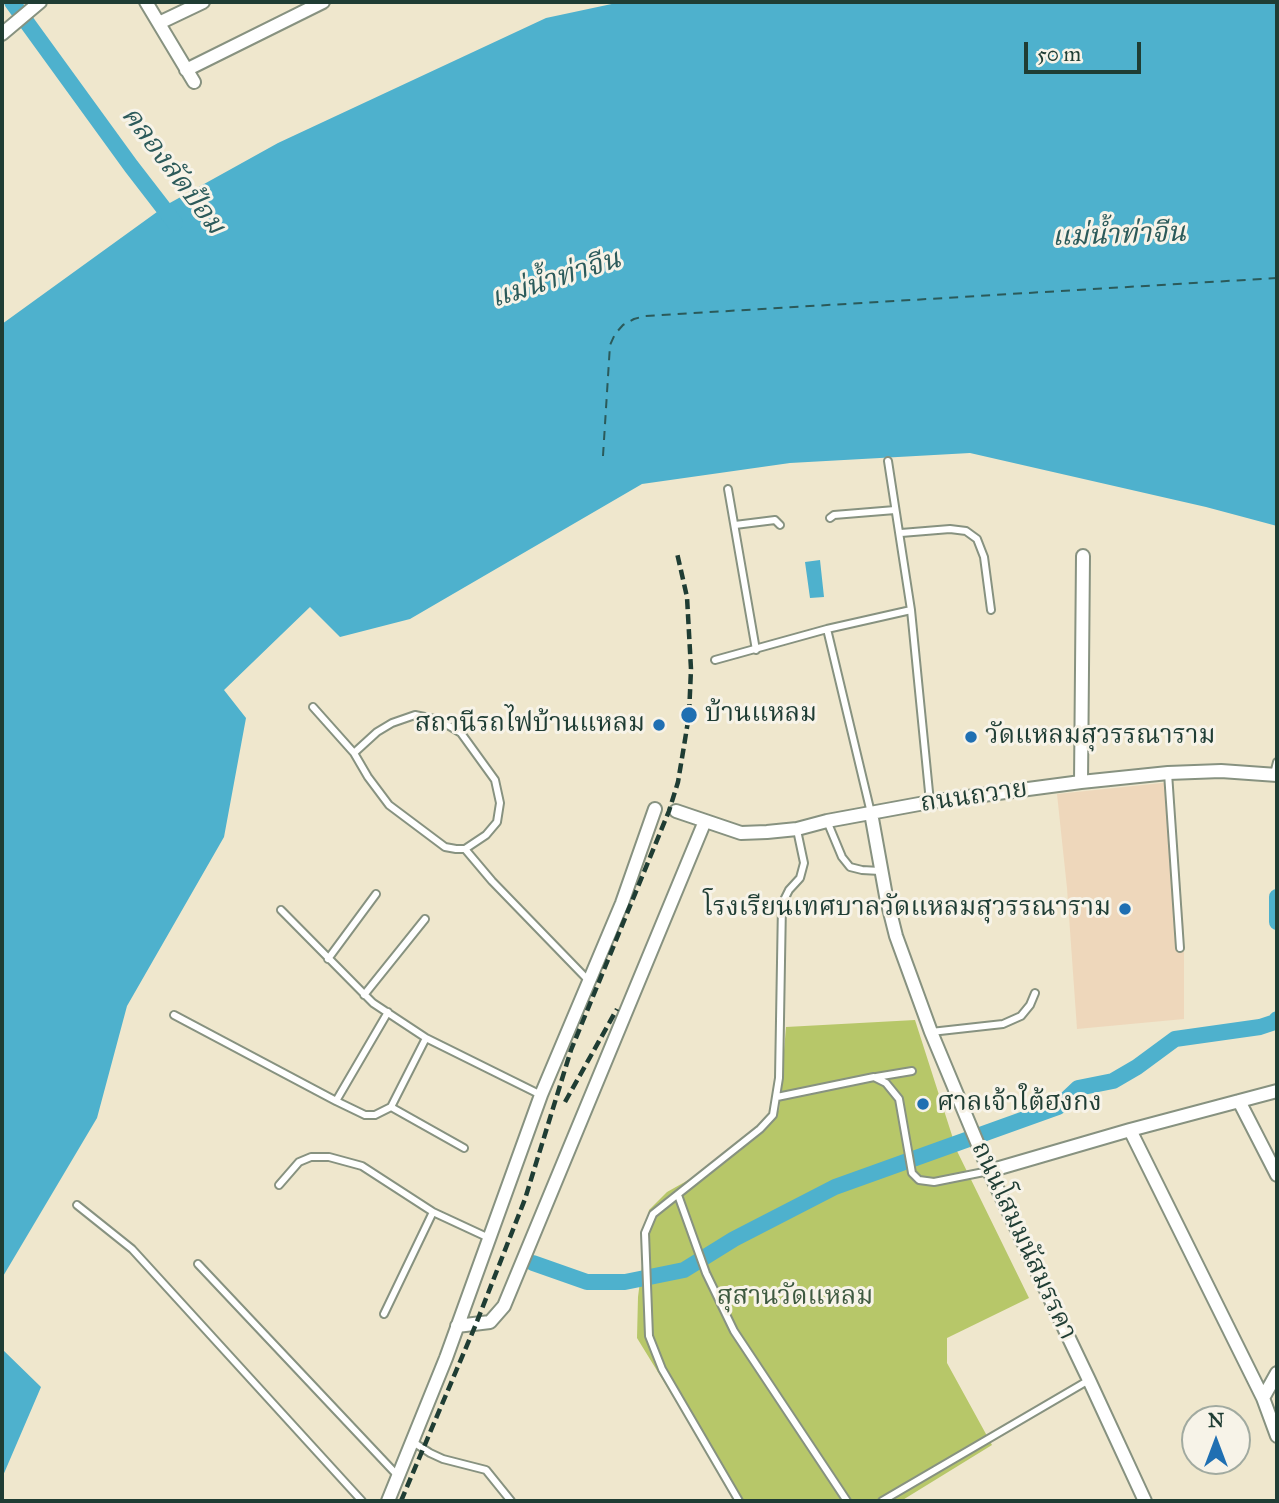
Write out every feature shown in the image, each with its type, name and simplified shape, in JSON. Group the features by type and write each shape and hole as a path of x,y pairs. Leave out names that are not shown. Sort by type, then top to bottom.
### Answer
{"street":[{"path":"146,2 194,82"},
{"path":"159,23 204,2"},
{"path":"186,70 323,2"},
{"path":"2,34 35,6"},
{"path":"1081,782 1083,556"},
{"name":"ถนนถวาย","path":"676,811 741,832 797,829 930,802 1081,782 1168,773 1276,771"},
{"path":"388,1501 457,1326 541,1095 622,903 655,809"},
{"name":"ถนนโสมมนัสมรรคา","path":"871,813 896,936 931,1032 989,1171 1145,1501"},
{"path":"457,1326 490,1322 504,1306 705,821"},
{"path":"989,1171 1277,1091"},
{"path":"1239,1101 1277,1175"},
{"path":"1130,1130 1263,1398 1277,1436"},
{"path":"1263,1398 1277,1373"}],"lane":[{"path":"888,461 911,610 930,802"},
{"path":"728,489 756,650"},
{"path":"830,518 834,515 895,510"},
{"path":"735,525 775,520 780,525"},
{"path":"901,533 950,529 966,531 977,540 984,556 991,610"},
{"path":"715,660 827,629 911,610"},
{"path":"827,629 871,813"},
{"path":"313,707 354,753 389,805 445,846 465,849 486,835 497,822 500,803 495,780 461,733 439,720 415,715 391,723 354,753"},
{"path":"1168,773 1180,948"},
{"path":"827,821 842,857 850,867 882,871"},
{"path":"739,1501 662,1369 649,1336 645,1233 653,1214 760,1129 772,1115 779,1078 782,904 789,890 800,878 804,863 797,829"},
{"path":"465,849 492,881 588,980"},
{"path":"328,959 376,894"},
{"path":"281,910 373,1003 426,1038 541,1095"},
{"path":"364,995 425,919"},
{"path":"931,1032 1003,1024 1021,1016 1035,993"},
{"path":"336,1101 388,1012"},
{"path":"174,1015 365,1115 375,1115 391,1107 426,1038"},
{"path":"777,1097 912,1071"},
{"path":"874,1077 886,1083 898,1099 912,1173 919,1180 934,1182 989,1171"},
{"path":"391,1107 464,1148"},
{"path":"279,1185 299,1162 311,1157 329,1157 362,1166 433,1212 489,1238"},
{"path":"678,1195 706,1273 734,1331 847,1501"},
{"path":"77,1205 132,1249 362,1501"},
{"path":"384,1314 433,1212"},
{"path":"198,1264 398,1476"},
{"path":"882,1501 1089,1380"},
{"path":"413,1441 443,1459 486,1469 511,1501"}],"shaded area":[{"name":"โรงเรียนเทศบาลวัดแหลมสุวรรณาราม","path":"1172,782 1184,930 1184,1019 1077,1029 1057,794"}],"green space":[{"name":"สุสานวัดแหลม","path":"915,1020 957,1151 1029,1298 947,1338 947,1363 992,1445 901,1501 737,1501 637,1338 638,1297 649,1210 667,1192 740,1151 779,1110 786,1027"}],"water":[{"name":"แม่น้ำท่าจีน","path":"621,2 1277,2 1277,526 970,453 790,463 642,484 410,619 340,637 310,607 224,690 246,718 224,837 127,1006 97,1118 2,1278 2,324 168,204 278,143 546,18"},
{"path":"820,560 824,597 810,598 805,562"},
{"path":"2,1349 41,1387 2,1478"}],"waterway":[{"name":"คลองลัดป้อม","path":"12,2 175,223"},
{"path":"1277,897 1277,922"},
{"path":"533,1263 587,1282 625,1282 684,1270 734,1239 835,1187 1058,1107 1078,1088 1113,1081 1175,1039 1260,1027 1277,1019"}],"ferry route":[{"path":"603,456 610,345 623,325 645,316 1277,278"}],"railway":[{"path":"401,1501 476,1324 525,1199 571,1050 669,811 678,782 689,715 691,669 687,597 677,553"},
{"path":"565,1102 617,1009"}],"place":[{"name":"บ้านแหลม","path":"689,715"},
{"name":"สถานีรถไฟบ้านแหลม","path":"659,725"},
{"name":"วัดแหลมสุวรรณาราม","path":"971,737"},
{"name":"โรงเรียนเทศบาลวัดแหลมสุวรรณาราม","path":"1125,909"},
{"name":"ศาลเจ้าใต้ฮงกง","path":"923,1104"}]}
